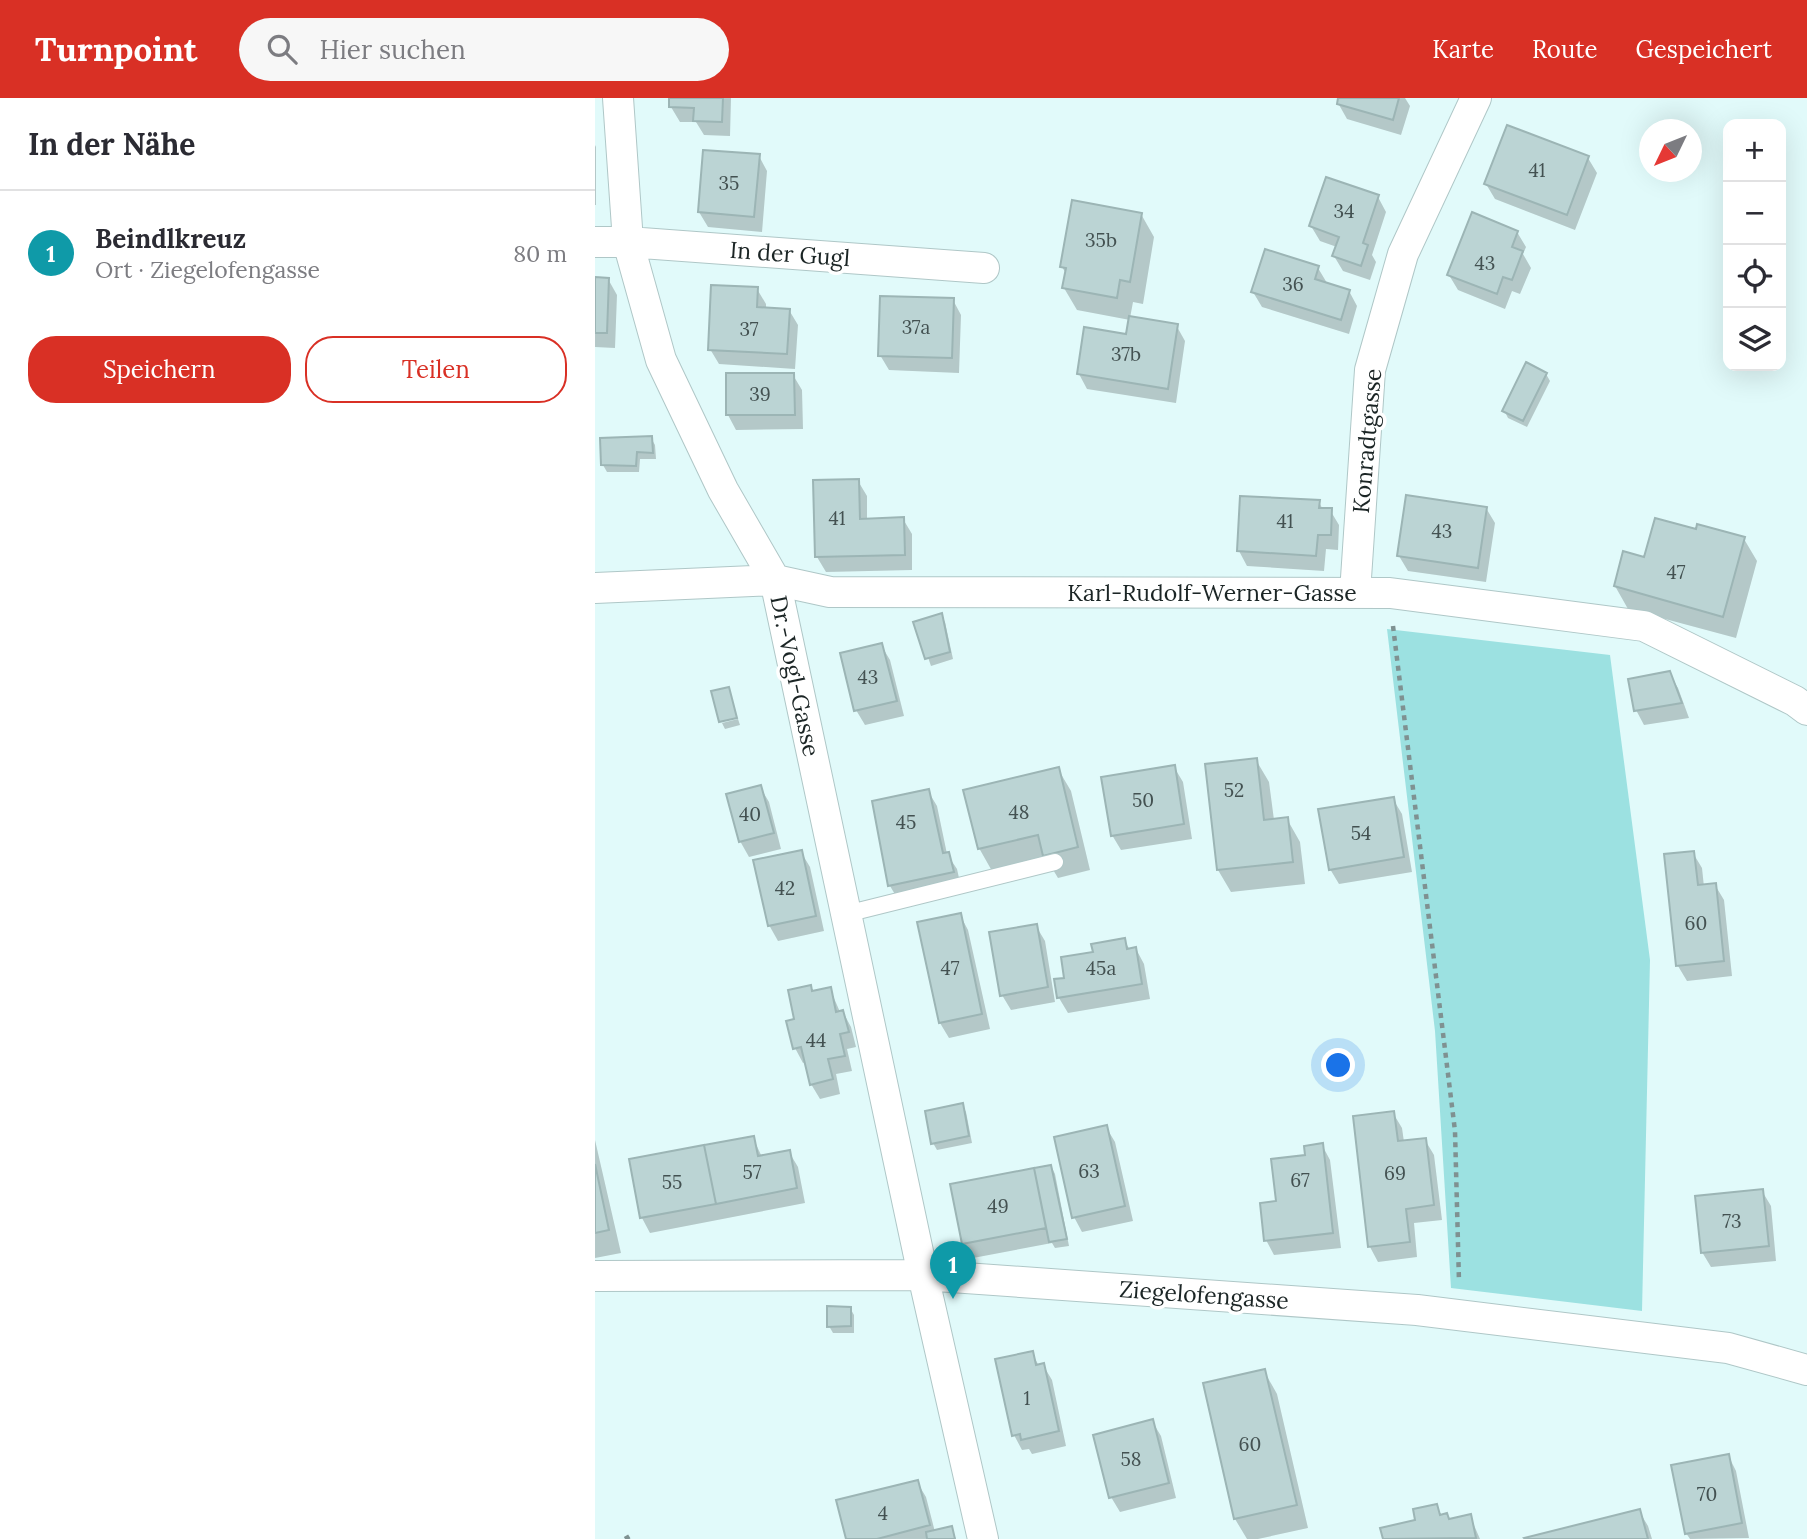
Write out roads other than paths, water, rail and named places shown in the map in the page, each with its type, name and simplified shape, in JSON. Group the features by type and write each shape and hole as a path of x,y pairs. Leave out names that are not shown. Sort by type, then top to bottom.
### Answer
{"street":[{"name":"Dr.-Vogl-Gasse","path":"618,98 628,242 661,360 723,490 775,580 923,1275 983,1539"},
{"name":"Konradtgasse","path":"1355,593 1370,370 1403,254 1476,98"},
{"name":"In der Gugl","path":"595,242 628,242 984,268"},
{"name":"Karl-Rudolf-Werner-Gasse","path":"595,588 775,580 830,592 1390,593 1644,626 1795,701 1807,710"},
{"name":"Ziegelofengasse","path":"595,1276 923,1275 1461,1314 1728,1349 1807,1370"}],"lane":[{"path":"846,914 1055,862"}],"place":[{"name":"Beindlkreuz","path":"953,1299"}]}
